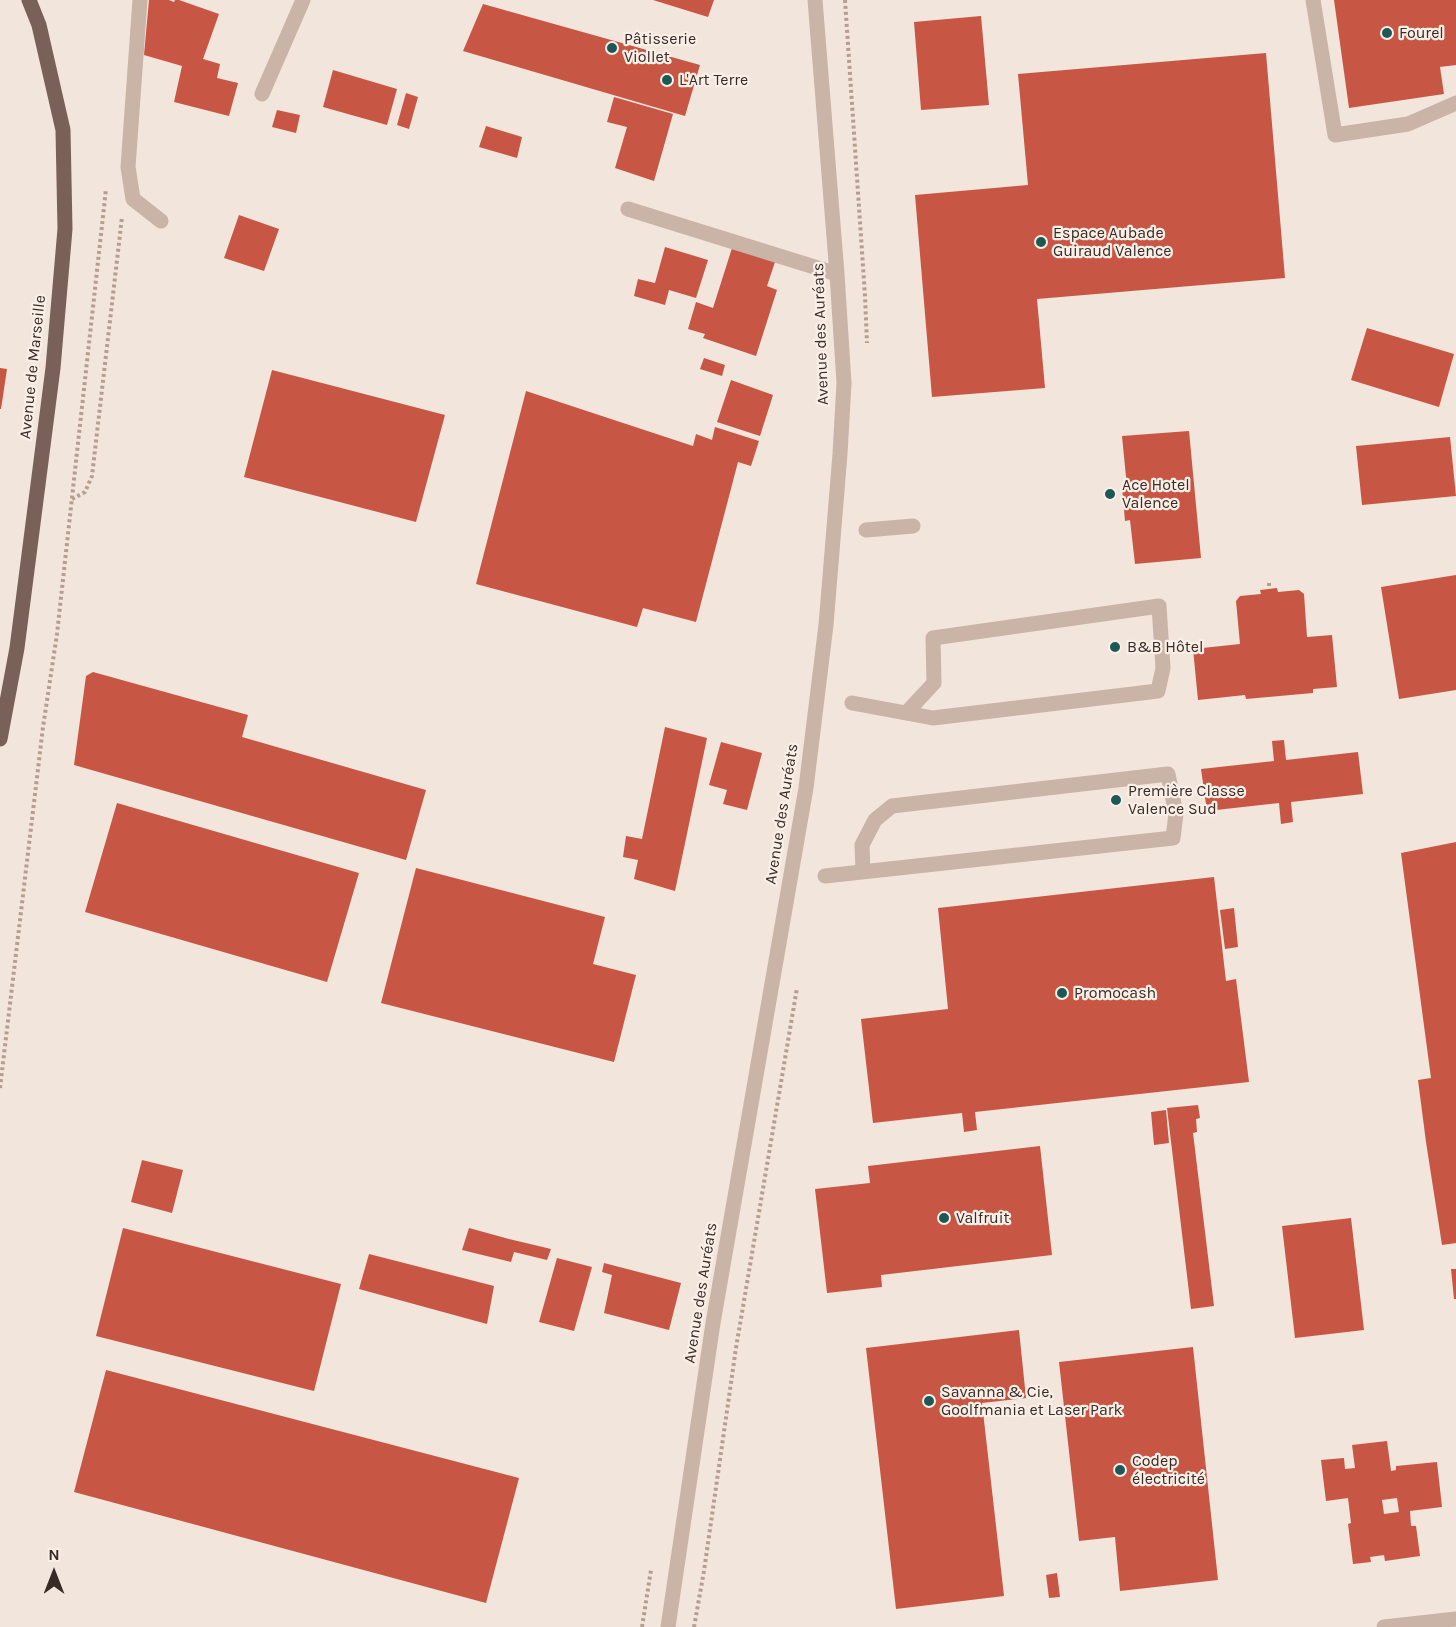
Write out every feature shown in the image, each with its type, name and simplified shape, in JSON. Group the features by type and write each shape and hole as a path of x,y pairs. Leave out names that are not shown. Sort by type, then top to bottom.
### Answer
{"main road":[{"name":"Avenue de Marseille","path":"0,739 17,648 51,380 65,229 63,130 39,25 29,0"}],"street":[{"path":"140,0 128,167 133,199 161,221"},
{"path":"262,94 303,0"},
{"name":"Avenue des Auréats","path":"668,1627 713,1323 791,876 818,697 841,442 843,383 837,274 815,0"},
{"path":"1313,0 1335,135 1408,124 1456,103"},
{"path":"628,209 837,274"},
{"path":"866,530 913,526"},
{"path":"852,703 933,718 1158,691 1163,668 1159,606 933,638 934,683 907,712"},
{"path":"825,876 1173,838 1176,814 1168,774 892,806 875,820 862,845 863,871"},
{"path":"1384,1627 1456,1619"}],"path":[{"path":"0,1089 72,499 107,186"},
{"path":"72,499 86,492 92,476 123,214"},
{"path":"1269,583 1269,589"},
{"path":"642,1627 653,1558"}],"building":[{"path":"149,0 174,2 179,0 219,14 203,59 220,64 217,78 238,83 229,116 174,102 182,66 144,55"},
{"path":"653,0 714,0 708,17"},
{"name":"Fourel","path":"1334,0 1456,0 1456,65 1440,67 1444,94 1349,108"},
{"path":"483,4 700,65 685,116 463,51"},
{"path":"981,16 989,105 921,110 914,22"},
{"path":"1266,53 1285,278 1037,299 1045,388 932,397 915,195 1028,185 1018,74"},
{"path":"333,70 397,89 387,125 323,107"},
{"path":"406,93 418,97 409,129 397,125"},
{"path":"614,97 673,114 654,181 615,168 627,127 607,122"},
{"path":"277,110 300,115 296,133 272,127"},
{"path":"486,126 522,137 517,158 479,147"},
{"path":"239,215 279,229 264,271 224,258"},
{"path":"665,247 708,260 696,298 669,290 665,305 634,296 638,279 655,283"},
{"path":"732,248 775,262 767,286 777,290 756,356 703,338 705,334 688,329 696,302 713,308"},
{"path":"1367,328 1454,354 1439,407 1351,380"},
{"path":"704,358 725,365 722,376 700,369"},
{"path":"0,368 7,369 1,409 0,409"},
{"path":"272,370 445,415 416,522 244,477"},
{"path":"731,380 773,395 760,436 717,422"},
{"path":"526,391 693,446 696,434 712,440 715,427 759,441 751,466 738,462 696,622 643,608 637,627 476,584"},
{"path":"1189,431 1201,558 1135,564 1130,520 1125,521 1122,487 1127,487 1122,436"},
{"path":"1450,437 1456,496 1362,505 1356,446"},
{"path":"1456,575 1456,690 1399,699 1381,587"},
{"path":"1277,588 1278,592 1299,590 1304,594 1307,637 1332,635 1337,687 1313,689 1313,693 1246,699 1245,695 1198,700 1193,649 1240,644 1236,601 1240,596 1261,594 1260,590"},
{"path":"93,672 248,715 242,737 426,790 406,860 74,765 86,676"},
{"path":"665,727 707,738 675,891 634,879 638,860 623,857 626,836 642,839"},
{"path":"1284,740 1286,760 1358,752 1363,794 1291,802 1293,822 1281,824 1279,803 1207,811 1201,769 1274,761 1272,741"},
{"path":"721,742 762,753 747,810 723,804 727,790 709,785"},
{"path":"117,803 359,873 327,982 85,912"},
{"path":"1456,842 1456,1243 1442,1245 1418,1080 1431,1078 1401,853"},
{"path":"416,868 605,917 593,964 636,975 614,1062 381,1003"},
{"path":"1214,877 1226,981 1236,979 1249,1082 975,1112 977,1130 964,1132 962,1113 873,1123 861,1019 948,1009 938,908"},
{"path":"1234,908 1238,947 1225,949 1220,910"},
{"path":"1198,1105 1200,1118 1196,1119 1197,1132 1193,1133 1214,1306 1191,1309 1167,1108"},
{"path":"1166,1110 1169,1143 1154,1145 1151,1112"},
{"path":"1040,1146 1052,1255 881,1275 882,1287 827,1293 815,1189 870,1183 868,1166"},
{"path":"142,1160 183,1170 172,1213 131,1202"},
{"path":"1351,1218 1364,1330 1295,1338 1282,1226"},
{"path":"123,1228 341,1284 314,1391 96,1336"},
{"path":"469,1228 551,1249 547,1260 514,1252 511,1262 462,1250"},
{"path":"369,1254 494,1286 487,1324 359,1289"},
{"path":"557,1258 592,1267 574,1331 539,1322"},
{"path":"604,1263 681,1283 669,1330 604,1313 612,1275 602,1272"},
{"path":"1451,1269 1456,1269 1456,1299 1454,1299"},
{"path":"1019,1330 1026,1398 982,1403 1004,1596 896,1609 866,1348"},
{"path":"1193,1347 1218,1580 1120,1591 1115,1537 1079,1541 1059,1362"},
{"path":"106,1370 519,1478 486,1603 74,1492"},
{"path":"1387,1441 1391,1471 1396,1470 1396,1466 1437,1462 1442,1507 1410,1511 1411,1526 1416,1526 1420,1556 1385,1561 1384,1555 1370,1557 1371,1562 1353,1564 1348,1524 1351,1523 1348,1498 1326,1501 1321,1460 1344,1458 1345,1469 1355,1468 1352,1445","holes":["1397,1498 1399,1512 1384,1514 1382,1500"]},
{"path":"1057,1573 1060,1597 1049,1598 1046,1575"}],"place":[{"name":"Fourel","path":"1387,33"},
{"name":"Pâtisserie Viollet","path":"612,48"},
{"name":"L'Art Terre","path":"667,80"},
{"name":"Espace Aubade Guiraud Valence","path":"1041,242"},
{"name":"Ace Hotel Valence","path":"1110,494"},
{"name":"B&B Hôtel","path":"1115,647"},
{"name":"Première Classe Valence Sud","path":"1116,800"},
{"name":"Promocash","path":"1062,993"},
{"name":"Valfruit","path":"944,1218"},
{"name":"Savanna & Cie, Goolfmania et Laser Park","path":"929,1401"},
{"name":"Codep électricité","path":"1120,1470"}]}
